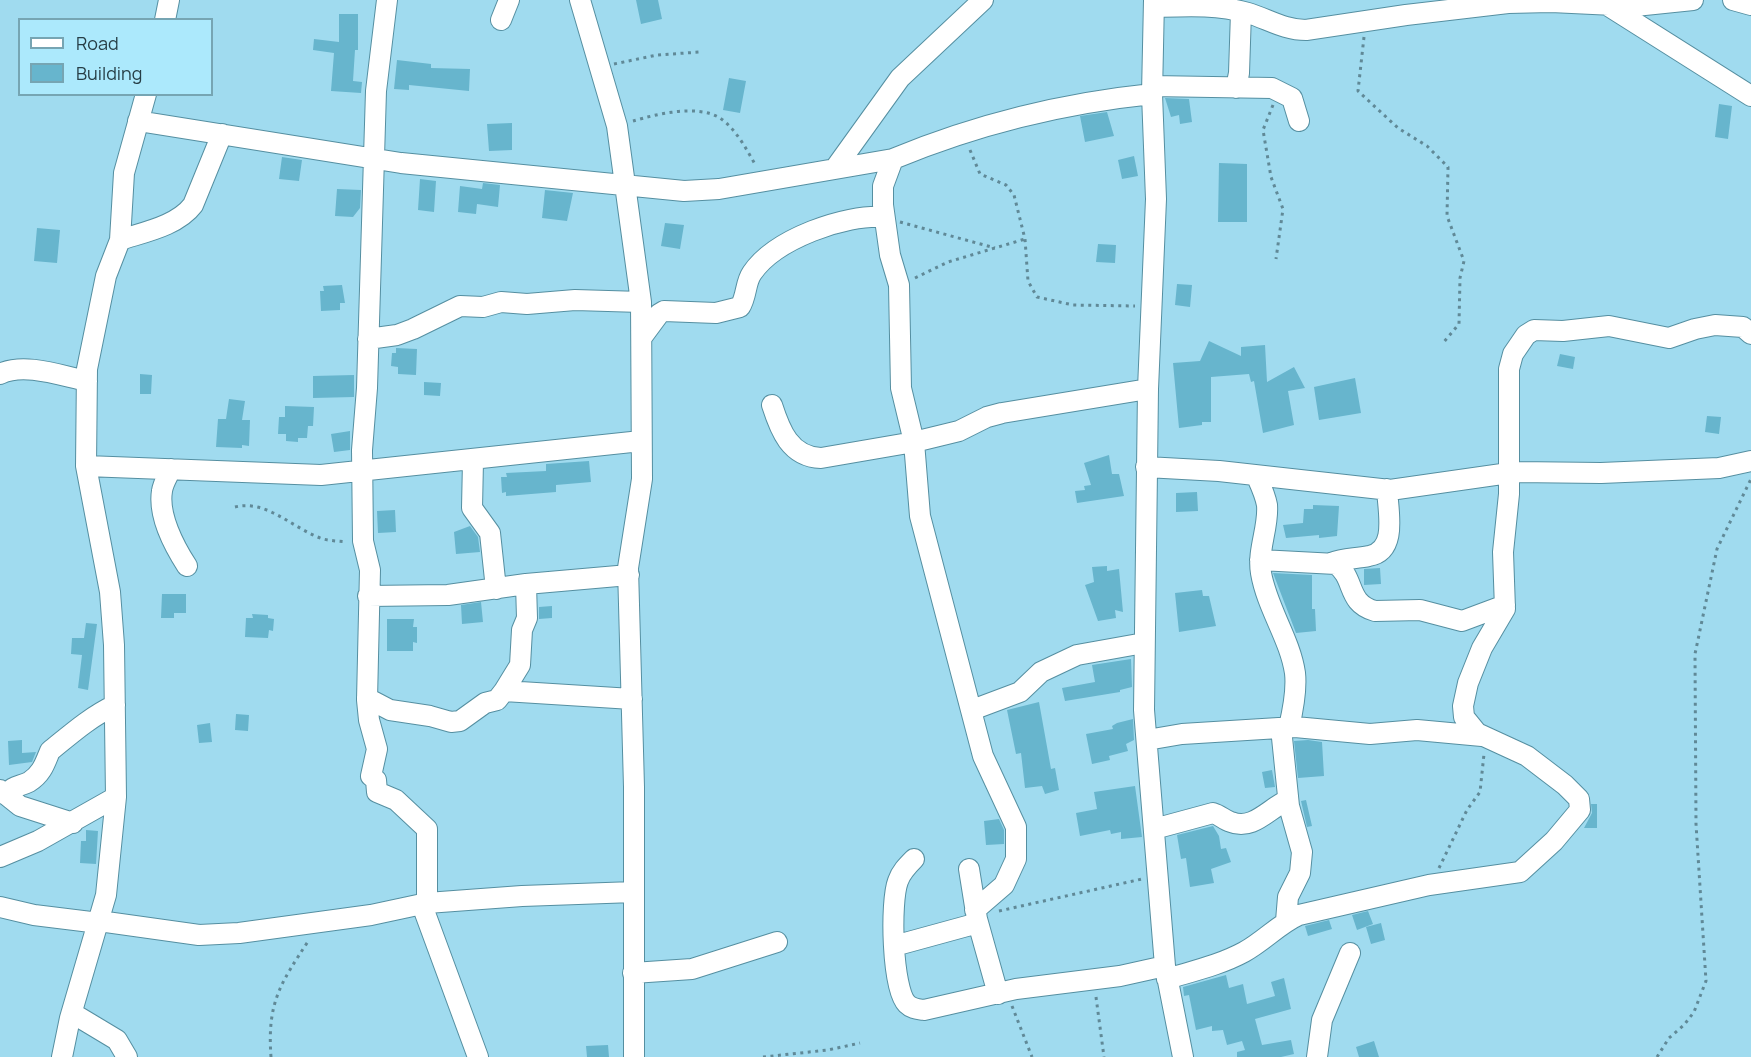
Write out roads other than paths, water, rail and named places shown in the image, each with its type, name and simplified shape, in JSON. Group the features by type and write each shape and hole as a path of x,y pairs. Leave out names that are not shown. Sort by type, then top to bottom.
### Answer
{"street":[{"path":"165,18 169,0"},
{"path":"387,0 376,91 362,450 373,469 363,546 370,570 368,596 369,720 377,749 371,776 376,780 376,790 396,800 427,829 424,904 478,1057"},
{"path":"501,20 509,0"},
{"path":"580,0 617,126 627,185 641,302 642,479 628,575 632,699 634,1057"},
{"path":"836,167 900,78 983,0"},
{"path":"1183,1057 1166,972 1147,740 1144,643 1148,388 1156,199 1152,90 1154,4 1247,8 1291,30 1508,3 1551,2 1635,6 1693,0"},
{"path":"1733,0 1751,5"},
{"path":"1605,4 1751,96"},
{"path":"1236,88 1247,8"},
{"path":"138,121 375,159 684,191 763,182 836,167 893,159 964,134 1057,108 1152,90 1236,88 1281,90 1292,98 1299,121"},
{"path":"62,1057 72,1013 106,895 116,797 117,681 110,591 86,466 87,381 94,322 106,276 120,240 124,173 145,96"},
{"path":"120,240 157,227 188,212 194,205 222,134"},
{"path":"893,159 883,186 884,217 890,255 899,285 902,388 914,442 920,516 983,756 1013,817 1017,847 1016,859 1004,885 977,917 894,946"},
{"path":"642,337 659,314 664,311 716,313 740,307 754,270 783,244 831,225 861,218 884,217"},
{"path":"368,339 397,335 460,306 483,307 501,302 527,304 575,300 641,302"},
{"path":"914,859 900,876 894,896 894,946 900,990 905,1002 913,1009 924,1010 1001,993 1095,979 1166,972 1225,961 1246,951 1287,921 1315,910 1429,885 1520,872 1554,841 1581,807 1579,799 1571,790 1527,756 1483,736 1469,726 1464,717 1464,699 1482,648 1500,621 1505,604 1503,552 1509,495 1509,369 1513,354 1526,335 1534,330 1563,331 1609,326 1669,338 1695,329 1715,326 1743,327 1751,334"},
{"path":"0,374 9,370 37,371 87,381"},
{"path":"772,405 780,431 789,443 809,458 914,442 959,431 994,415 1148,388"},
{"path":"86,466 292,475 340,474 641,441"},
{"path":"473,461 472,508 490,533 496,589"},
{"path":"1146,467 1256,475 1388,489 1508,473 1601,473 1719,468 1751,461"},
{"path":"171,469 161,492 162,501 175,547 187,566"},
{"path":"1256,475 1267,504 1260,560 1272,614 1290,656 1295,675 1293,713 1285,727 1288,800 1302,852 1302,864 1288,897 1287,921"},
{"path":"1260,560 1331,563 1343,558 1375,555 1382,550 1389,535 1388,489"},
{"path":"1331,563 1346,574 1355,598 1375,611 1420,609 1462,621 1505,604"},
{"path":"368,596 448,595 526,584 565,583 628,575"},
{"path":"368,698 390,710 430,716 451,722 460,721 484,703 497,700 520,664 522,630 527,618 526,584"},
{"path":"972,710 1020,692 1041,672 1077,655 1144,643"},
{"path":"504,692 632,699"},
{"path":"73,823 37,813 3,793 17,784 28,783 46,764 50,751 67,740 72,731 115,705"},
{"path":"1147,740 1182,734 1285,727 1360,734 1417,730 1483,736"},
{"path":"0,856 21,849 73,823 116,797"},
{"path":"1154,829 1206,813 1213,813 1239,824 1254,822 1274,806 1288,800"},
{"path":"969,869 977,917 1001,993"},
{"path":"0,907 34,915 199,935 275,930 424,904 522,896 634,892"},
{"path":"633,973 692,969 777,942"},
{"path":"1317,1057 1322,1020 1350,953"},
{"path":"72,1013 117,1040 127,1057"}]}
